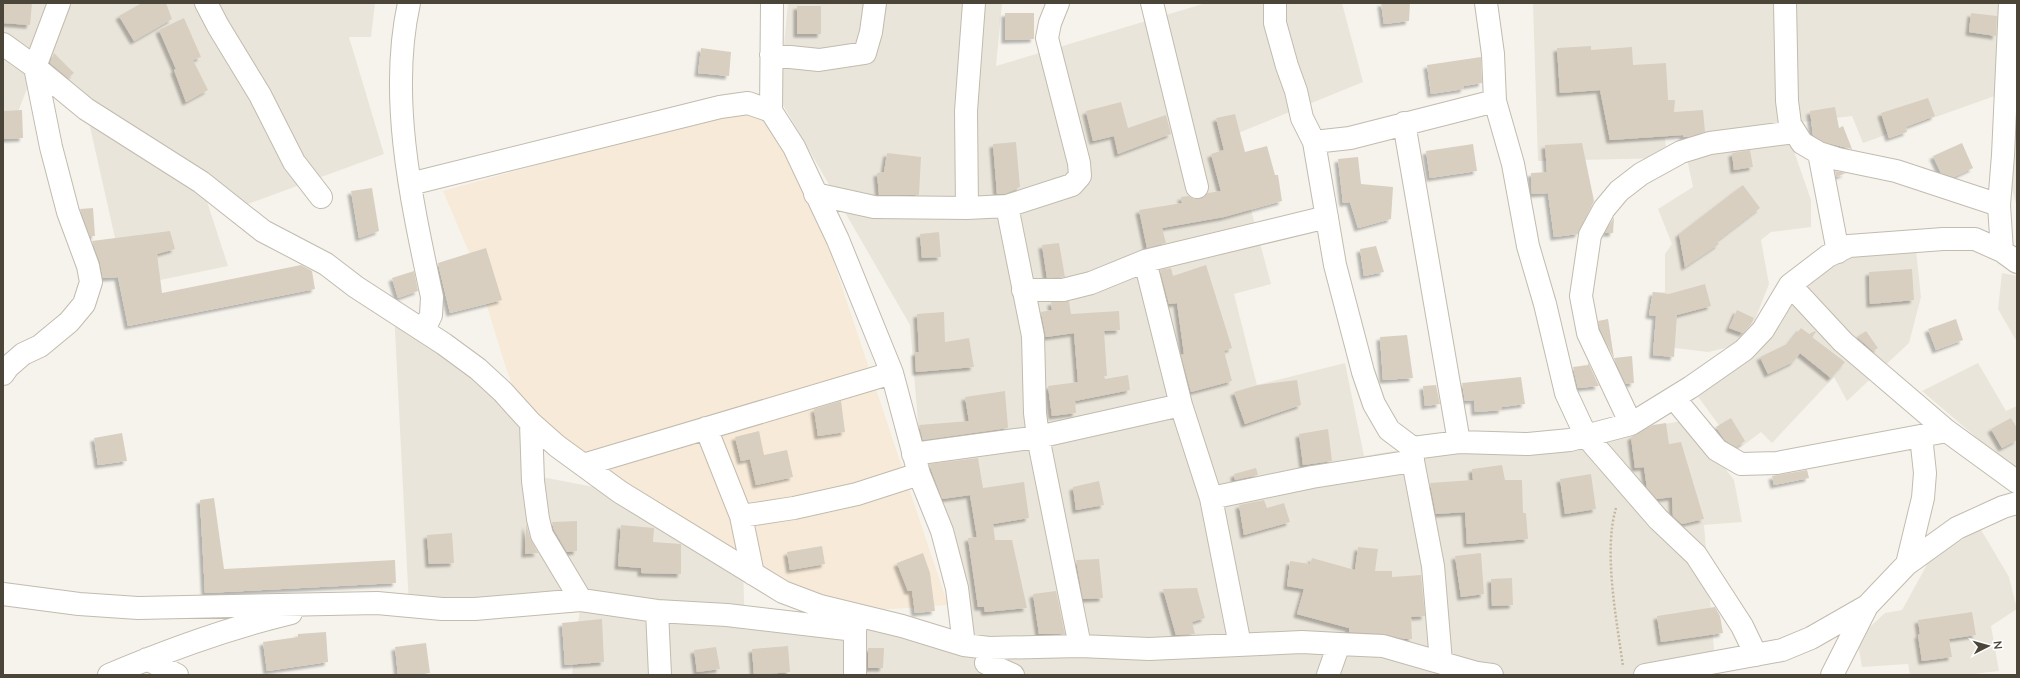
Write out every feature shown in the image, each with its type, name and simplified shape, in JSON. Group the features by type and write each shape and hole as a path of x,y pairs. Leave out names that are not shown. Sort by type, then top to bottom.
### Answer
{"street":[{"path":"3,374 8,367 23,354 40,346 69,322 84,304 91,282 88,266 68,212 51,147 35,67 59,3"},
{"path":"206,3 218,26 260,95 294,162 321,197"},
{"path":"409,3 401,46 401,83 410,184 432,297 431,315 424,330"},
{"path":"772,3 771,111 794,147 838,240 892,374 919,474 942,531 957,588 964,644"},
{"path":"771,55 819,60 865,53 871,32 875,3"},
{"path":"967,208 966,111 974,3"},
{"path":"815,194 874,207 967,208 1007,206 1072,185 1080,176 1079,163 1047,38 1050,22 1058,3"},
{"path":"1152,3 1197,188"},
{"path":"1275,3 1275,23 1287,66 1296,91 1302,118 1314,142 1335,265 1363,372 1374,404 1389,430 1413,455 1434,566 1450,668"},
{"path":"1486,3 1493,54 1495,101 1513,164 1528,246 1566,393 1586,436 1658,519 1696,555 1742,626 1756,655"},
{"path":"1785,3 1787,101 1790,124 1802,142 1818,152 1838,159 1896,170 2005,214"},
{"path":"2010,256 2005,214 2005,125 2011,5"},
{"path":"3,44 35,67 86,109 201,182 263,231 326,264 356,287 424,330 478,369 504,392 531,423 557,446 620,492 782,592 857,622"},
{"path":"1314,142 1350,138 1495,101"},
{"path":"410,184 720,107 748,103 771,111"},
{"path":"1404,123 1459,442"},
{"path":"1631,424 1588,333 1581,296 1590,235 1604,209 1619,191 1641,174 1681,152 1710,142 1795,132"},
{"path":"1818,152 1838,252"},
{"path":"1007,206 1033,336 1035,413 1038,437 1080,646"},
{"path":"1023,290 1063,290 1091,283 1145,261 1327,217"},
{"path":"1211,498 1413,455 1459,442 1528,444 1570,440 1631,424 1674,398 1744,350 1763,330 1790,285 1828,256 1849,246 1943,239 1976,239 2010,256"},
{"path":"1145,261 1181,405 1211,498 1240,645"},
{"path":"1790,285 1843,342 1947,431 2017,482"},
{"path":"583,465 892,374"},
{"path":"1674,398 1717,450 1741,464 1777,463 1947,431"},
{"path":"913,454 1038,437 1181,405"},
{"path":"531,423 533,481 541,529 581,600"},
{"path":"706,428 741,516 753,574"},
{"path":"1907,564 1923,498 1925,479 1921,436"},
{"path":"741,516 794,508 857,494 919,474"},
{"path":"1645,675 1782,650 1811,638 1867,606 1907,564 1957,528 2003,507 2017,503"},
{"path":"3,594 79,604 138,608 376,603 442,609 475,609 581,600 657,610 857,622 902,626 964,644 987,662 1013,675"},
{"path":"109,675 147,659 246,624 335,603"},
{"path":"1832,675 1867,606"},
{"path":"657,610 660,675"},
{"path":"855,675 857,622"},
{"path":"987,662 1080,646 1149,649 1302,642 1383,646 1450,668 1482,674"},
{"path":"1328,675 1339,644"},
{"path":"147,659 173,674"}],"path":[{"path":"1624,675 1615,600 1612,524 1625,480"}],"shaded area":[{"path":"3,3 375,3 371,37 349,37 384,154 234,209 201,183 228,266 126,287 86,109 35,68 9,135 3,132"},
{"path":"788,3 1002,3 996,66 1206,3 1342,3 1363,82 1231,136 1271,284 1234,294 1257,385 1345,363 1364,456 1413,448 1570,440 1688,420 1734,480 1742,522 1704,525 1716,675 572,675 581,600 409,606 394,311 525,419 521,473 620,492 743,568 745,630 858,615 964,644 925,508 910,325 779,98"},
{"path":"1533,3 2017,3 2017,128 2003,93 1863,143 1852,116 1665,138 1667,158 1538,161"},
{"path":"779,98 948,605 878,610 783,592 525,419 506,368 474,264 443,191"},
{"path":"1788,134 1811,200 1811,227 1771,232 1761,240 1769,284 1750,332 1734,346 1708,352 1658,346 1652,292 1665,292 1665,254 1672,244 1658,209 1693,187 1684,145"},
{"path":"2017,134 2017,207 1999,143"},
{"path":"1915,241 1921,297 1909,343 1847,401 1834,377 1772,443 1761,432 1737,450 1691,387 1828,256"},
{"path":"2002,273 2017,276 2017,342 1998,309"},
{"path":"1978,363 2006,411 2017,406 2017,472 1922,391"},
{"path":"1980,528 2009,577 2017,609 1991,626 1999,671 1965,675 1910,675 1908,664 1862,667 1857,639 1885,613 1902,610 1929,561"}],"building":[{"path":"3,3 32,3 30,25 3,23"},
{"path":"142,3 166,3 172,19 134,41 119,16"},
{"path":"1381,3 1410,3 1409,21 1384,24"},
{"path":"797,6 821,6 821,34 797,34"},
{"path":"1005,13 1034,13 1034,39 1005,40"},
{"path":"1971,13 1997,16 1996,36 1969,32"},
{"path":"184,18 201,57 193,60 208,90 186,102 174,70 176,69 159,30"},
{"path":"1591,46 1591,50 1632,47 1633,65 1666,63 1668,100 1675,100 1674,112 1703,110 1705,132 1688,137 1683,137 1683,135 1610,140 1600,90 1560,93 1557,48"},
{"path":"701,48 731,52 729,76 698,73"},
{"path":"54,53 74,73 68,78 50,63"},
{"path":"1481,57 1482,83 1464,86 1464,89 1431,94 1427,65"},
{"path":"1928,98 1935,116 1906,127 1907,132 1889,138 1881,113"},
{"path":"1121,102 1128,128 1166,115 1171,134 1118,154 1114,136 1093,141 1086,111"},
{"path":"1835,107 1839,128 1843,126 1852,149 1824,142 1813,135 1810,111"},
{"path":"22,110 23,138 3,139 3,111"},
{"path":"1235,114 1245,152 1267,146 1275,175 1278,175 1282,201 1224,217 1162,228 1166,243 1147,248 1139,210 1182,203 1181,197 1188,196 1194,199 1200,199 1208,193 1221,191 1211,154 1224,150 1216,118"},
{"path":"1016,142 1020,187 1005,194 997,194 993,144"},
{"path":"1582,143 1594,201 1578,234 1554,237 1548,193 1532,194 1531,173 1547,172 1545,145"},
{"path":"1962,143 1973,168 1954,177 1941,173 1933,156"},
{"path":"1473,144 1477,171 1430,178 1426,151"},
{"path":"1750,150 1753,167 1734,170 1732,153"},
{"path":"887,153 921,157 919,195 879,195 877,173 884,172"},
{"path":"1358,157 1361,184 1393,187 1391,219 1358,228 1350,202 1343,203 1338,159"},
{"path":"1835,171 1846,173 1836,177"},
{"path":"1743,185 1760,208 1717,241 1719,244 1685,267 1679,234"},
{"path":"372,188 379,231 359,238 351,191"},
{"path":"93,208 95,236 90,236 80,209"},
{"path":"1614,217 1613,233 1605,233"},
{"path":"170,231 175,249 157,254 162,293 301,265 312,271 315,289 128,326 118,277 103,278 100,262 92,241"},
{"path":"939,232 941,257 922,258 920,234"},
{"path":"1059,243 1065,277 1047,278 1042,245"},
{"path":"1376,246 1384,272 1364,276 1360,249"},
{"path":"486,248 502,300 450,313 438,263"},
{"path":"1206,265 1232,348 1224,351 1232,381 1191,392 1181,355 1184,354 1177,303 1169,304 1160,270 1171,268 1173,276"},
{"path":"1912,269 1914,300 1870,304 1869,272"},
{"path":"414,271 418,291 398,298 392,278"},
{"path":"1705,284 1711,306 1677,315 1674,357 1653,355 1656,316 1649,315 1653,292 1669,294"},
{"path":"1069,301 1071,314 1119,311 1120,330 1104,331 1107,376 1104,376 1105,379 1128,375 1130,390 1075,401 1076,413 1052,416 1048,386 1078,382 1074,333 1046,337 1041,312 1052,310 1051,302"},
{"path":"1737,310 1754,318 1743,333 1729,328"},
{"path":"944,312 945,342 969,338 974,367 916,372 915,352 919,352 917,314"},
{"path":"1608,319 1614,358 1632,356 1634,383 1626,384 1600,329 1598,321"},
{"path":"1956,319 1963,340 1936,350 1928,329"},
{"path":"1801,328 1809,334 1815,331 1816,332 1812,337 1845,362 1831,378 1800,353 1793,362 1768,374 1760,357 1789,343"},
{"path":"1866,331 1878,348 1873,351 1857,337"},
{"path":"1407,335 1413,378 1383,380 1380,337"},
{"path":"1588,362 1599,386 1578,388 1573,367 1588,365"},
{"path":"1521,377 1525,404 1502,407 1502,410 1475,412 1474,400 1465,401 1462,383"},
{"path":"1297,380 1301,405 1245,424 1234,392 1258,385"},
{"path":"1436,385 1440,404 1425,406 1423,386"},
{"path":"1005,391 1008,428 923,440 919,425 969,421 965,397"},
{"path":"841,401 845,432 818,436 814,409"},
{"path":"1731,418 1745,441 1736,447 1725,440 1716,427"},
{"path":"2011,418 2017,428 2017,440 2002,448 1991,429"},
{"path":"1666,423 1669,444 1681,442 1704,519 1682,524 1673,516 1672,497 1657,499 1647,488 1644,467 1635,468 1631,437 1653,425"},
{"path":"1328,429 1332,461 1303,465 1299,434"},
{"path":"759,431 764,455 787,450 793,477 756,485 750,459 741,461 735,437"},
{"path":"122,433 127,461 98,465 94,438"},
{"path":"978,458 983,488 1024,482 1029,518 993,524 995,540 1012,540 1027,608 985,612 984,607 978,607 968,538 977,537 970,495 942,499 929,464"},
{"path":"1502,465 1505,480 1522,480 1523,513 1526,513 1528,539 1467,544 1465,512 1436,514 1430,483 1473,480 1472,469"},
{"path":"1256,468 1258,475 1235,480 1234,474"},
{"path":"1807,470 1809,478 1774,485 1772,476"},
{"path":"1591,474 1596,509 1565,514 1560,479"},
{"path":"1099,481 1104,505 1076,510 1073,487"},
{"path":"214,498 224,569 395,560 396,583 205,593 200,500"},
{"path":"1264,500 1267,508 1284,503 1290,522 1244,535 1239,505"},
{"path":"577,521 577,551 567,552 554,530 552,522"},
{"path":"526,524 530,538 538,553 525,554"},
{"path":"621,525 654,528 653,542 681,544 681,574 641,573 641,568 618,566"},
{"path":"452,533 454,563 429,564 427,535"},
{"path":"822,546 825,564 790,570 787,552"},
{"path":"1358,547 1378,549 1375,571 1392,571 1392,577 1421,575 1425,616 1411,617 1412,639 1404,639 1384,634 1349,632 1349,628 1297,614 1304,589 1287,586 1290,561 1310,564 1312,558 1355,570"},
{"path":"923,553 930,573 935,611 915,613 912,591 908,591 897,563"},
{"path":"1481,553 1484,594 1461,597 1455,556"},
{"path":"1099,559 1103,598 1083,599 1076,560"},
{"path":"1512,578 1513,605 1492,606 1491,579"},
{"path":"1197,588 1205,618 1192,622 1195,634 1176,635 1163,589"},
{"path":"1056,591 1065,634 1039,634 1033,594"},
{"path":"1715,607 1720,616 1723,633 1661,642 1657,616"},
{"path":"1972,612 1976,635 1949,639 1952,657 1922,661 1918,635 1920,634 1918,620"},
{"path":"602,619 604,662 565,665 562,623"},
{"path":"326,632 328,662 267,671 263,642 298,637 298,634"},
{"path":"426,643 430,673 398,675 395,647"},
{"path":"788,646 790,672 754,675 752,649"},
{"path":"716,647 720,669 697,672 694,650"},
{"path":"868,648 884,648 883,668 868,668"}]}
